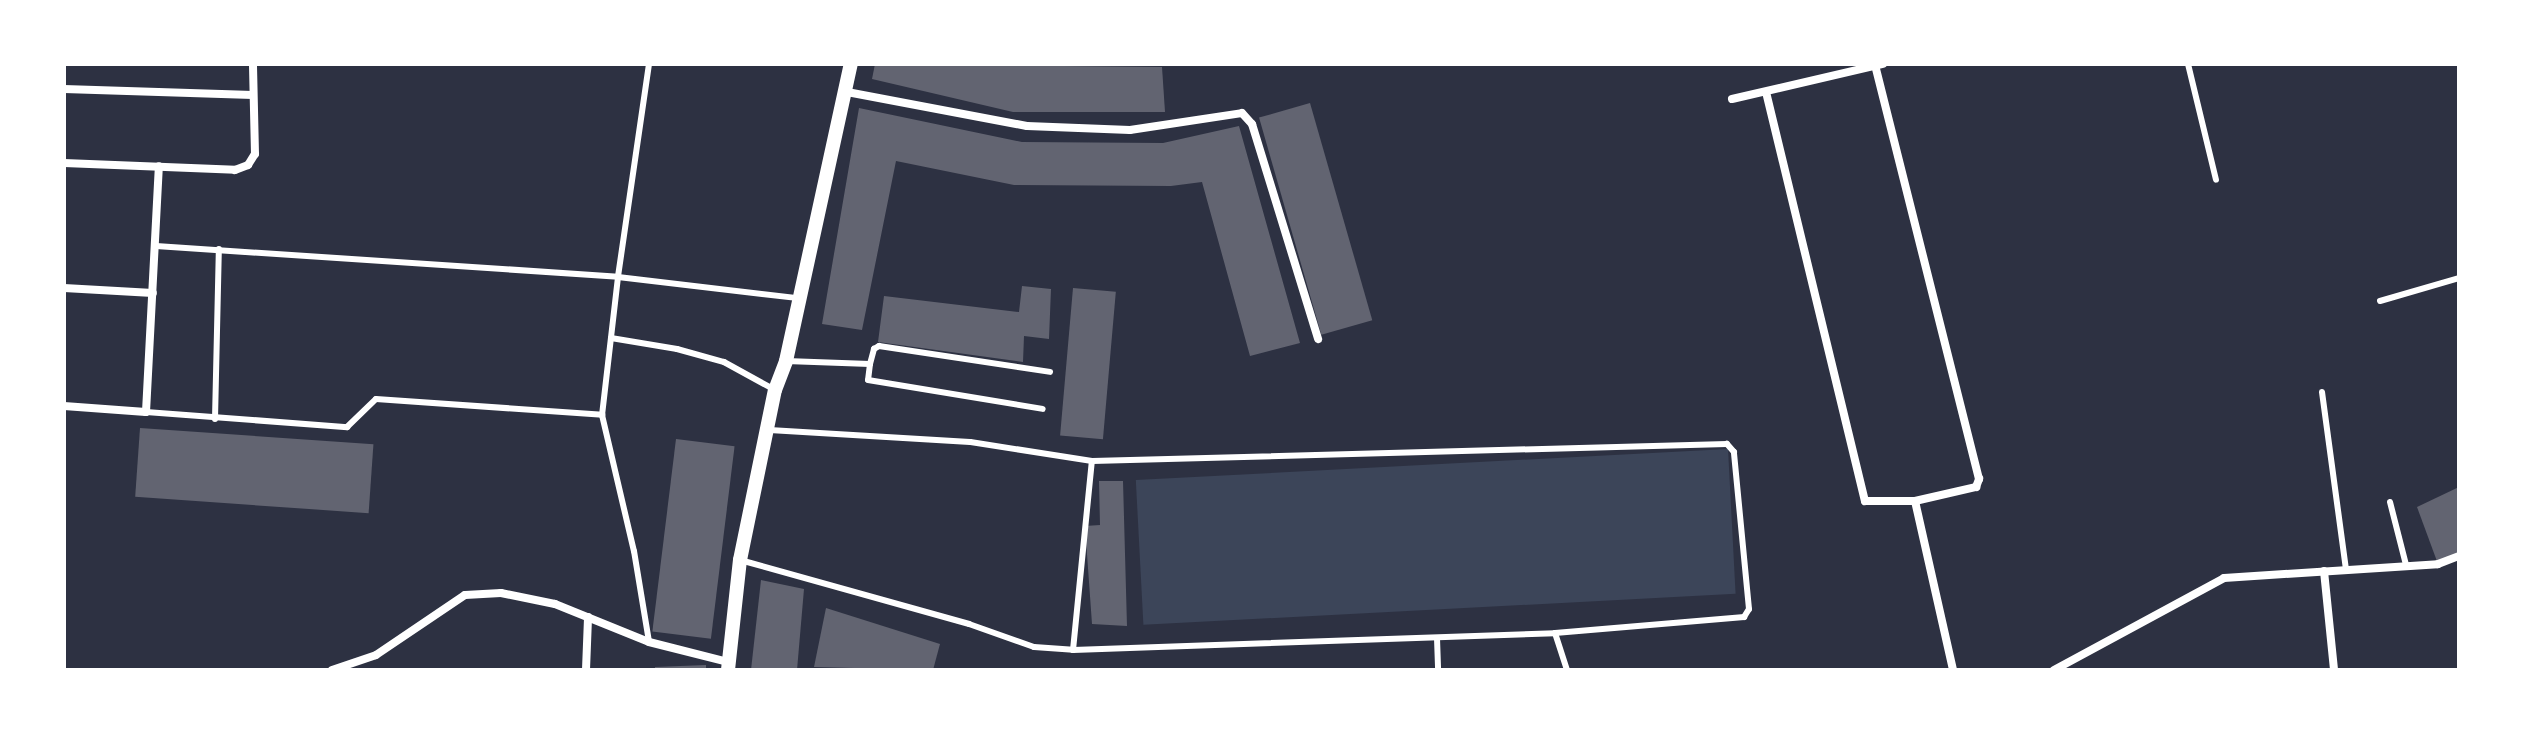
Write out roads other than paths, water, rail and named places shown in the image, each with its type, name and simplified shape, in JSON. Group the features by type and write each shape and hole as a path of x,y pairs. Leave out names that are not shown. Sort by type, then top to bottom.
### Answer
{"street":[{"path":"64,163 235,170 248,165 255,154 253,64"},
{"path":"332,670 376,655 465,595 501,593 555,604 649,642 728,666 740,560 775,390 786,361 851,64"},
{"path":"1732,99 1879,65 1979,479 1976,487 1915,501 1865,501 1766,92"},
{"path":"64,89 253,95"},
{"path":"847,92 1027,126 1130,130 1242,113 1252,124 1318,339"},
{"path":"64,406 146,412 159,166"},
{"path":"64,288 153,293"},
{"path":"1915,501 1953,670"},
{"path":"2054,670 2214,581 2438,564 2459,556"},
{"path":"2324,571 2334,670"},
{"path":"586,670 588,617"}],"lane":[{"path":"649,64 618,277 602,415 634,551 649,642"},
{"path":"2188,64 2216,180"},
{"path":"156,246 618,277 798,298"},
{"path":"215,419 219,249"},
{"path":"2380,301 2459,278"},
{"path":"611,338 677,349 724,362 775,390"},
{"path":"1043,409 868,380 870,364 874,349 879,346 1050,372"},
{"path":"786,361 870,364"},
{"path":"2322,392 2346,569"},
{"path":"146,412 347,427 371,400 376,399 602,415"},
{"path":"740,560 969,624 1034,647 1073,650 1555,633 1747,614 1734,452 1730,446 1092,461 970,442 769,430"},
{"path":"1073,650 1092,461"},
{"path":"2390,502 2406,565"},
{"path":"1555,633 1567,670"},
{"path":"1437,638 1438,670"}]}
